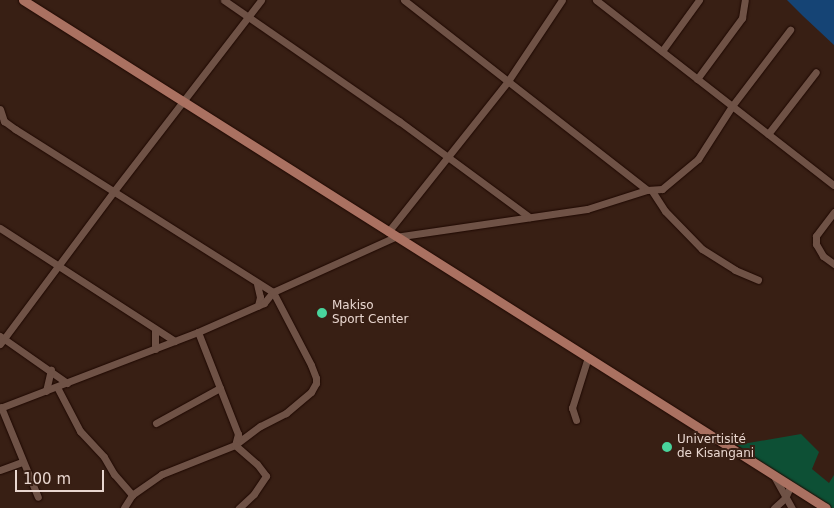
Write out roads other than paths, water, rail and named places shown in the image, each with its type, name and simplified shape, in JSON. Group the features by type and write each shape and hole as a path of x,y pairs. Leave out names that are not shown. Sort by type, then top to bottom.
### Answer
{"main road":[{"path":"23,0 826,508"}],"street":[{"path":"224,0 448,156 529,216"},
{"path":"68,383 51,370 1,339 261,0"},
{"path":"404,0 649,191 692,240 735,270 758,280"},
{"path":"392,235 448,156 508,81 562,0"},
{"path":"596,0 834,186"},
{"path":"662,51 699,0"},
{"path":"697,78 742,18 745,0"},
{"path":"38,497 1,408 176,341 258,306 264,303 273,292 392,235 587,209 669,184 698,159 732,106 790,30"},
{"path":"768,134 816,72"},
{"path":"0,109 2,122 273,292 311,364 316,383 311,392 286,413 260,426 235,446 162,474 132,496 124,508"},
{"path":"834,212 816,236 816,244 823,256 834,264"},
{"path":"0,228 176,341"},
{"path":"258,284 260,297 258,306"},
{"path":"155,329 155,349"},
{"path":"198,332 238,434 235,446"},
{"path":"576,420 572,408 588,357"},
{"path":"46,391 51,370"},
{"path":"57,386 80,431 104,457 114,474 132,496"},
{"path":"156,423 220,388"},
{"path":"235,446 257,464 266,476 254,494 239,508"},
{"path":"0,470 22,462"},
{"path":"772,473 792,508"},
{"path":"774,508 785,498 790,485"}],"water":[{"path":"787,0 834,0 834,45 803,16"}],"place":[{"name":"Makiso Sport Center","path":"322,313"},
{"name":"Univertisité de Kisangani","path":"667,447"}]}
